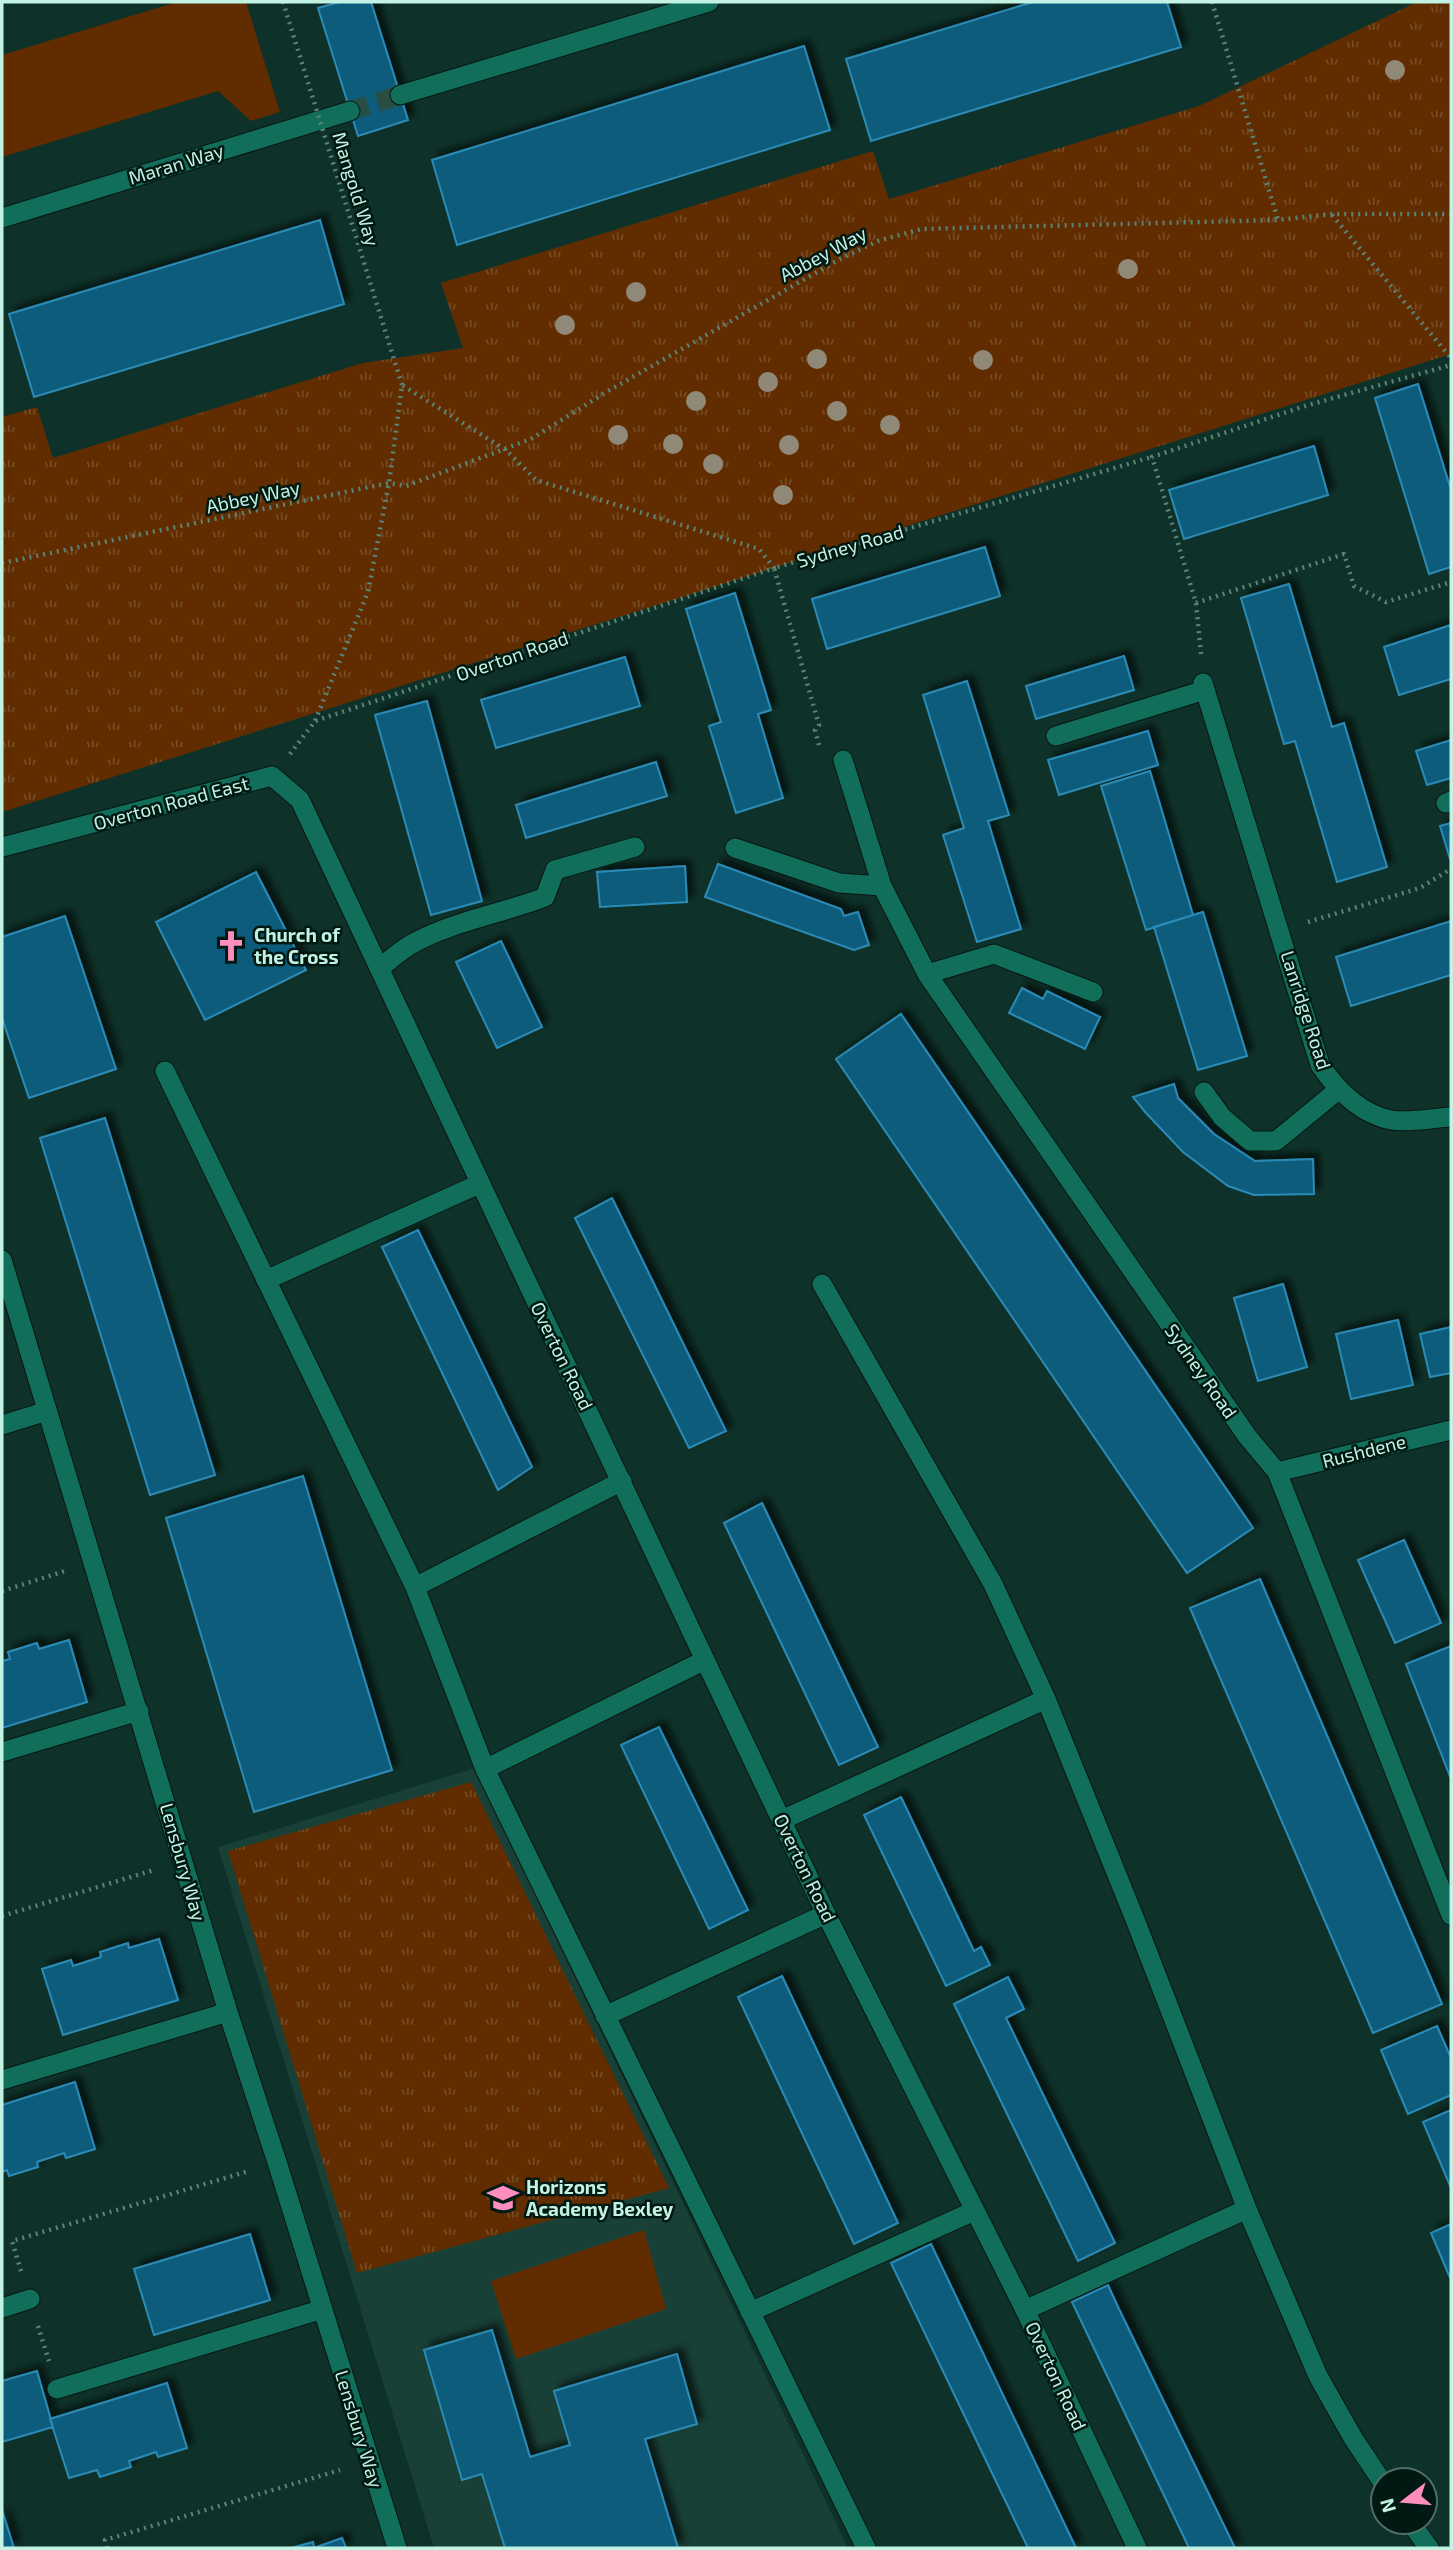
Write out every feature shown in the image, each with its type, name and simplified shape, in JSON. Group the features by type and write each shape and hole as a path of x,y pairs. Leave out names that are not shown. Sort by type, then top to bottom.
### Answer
{"street":[{"path":"400,95 709,2"},
{"name":"Maran Way","path":"2,218 350,110"},
{"path":"1056,736 1204,687"},
{"name":"Lanridge Road","path":"1204,687 1321,1065 1346,1098 1370,1112 1392,1120 1451,1116"},
{"name":"Sydney Road","path":"843,760 883,886 928,974 1223,1403 1277,1472 1451,1915"},
{"name":"Overton Road East","path":"2,848 272,776 300,800 404,1021"},
{"path":"380,968 410,945 453,926 545,897 555,870 635,847"},
{"path":"735,848 839,883 883,886"},
{"path":"928,974 994,954 1093,992"},
{"name":"Overton Road","path":"404,1021 782,1821 1025,2310 1137,2548"},
{"path":"165,1071 415,1587 485,1769 866,2548"},
{"path":"1204,1092 1222,1117 1250,1141 1276,1141 1338,1090"},
{"path":"266,1280 480,1185"},
{"name":"Lensbury Way","path":"2,1260 228,2012 278,2162 397,2548"},
{"path":"822,1284 993,1584 1046,1699 1247,2209 1318,2376 1372,2466"},
{"path":"2,1425 47,1411"},
{"name":"Rushdene","path":"1277,1472 1451,1430"},
{"path":"415,1587 622,1481"},
{"path":"485,1769 705,1660"},
{"path":"782,1821 1046,1699"},
{"path":"2,1752 139,1711"},
{"path":"605,2016 827,1914"},
{"path":"2,2080 228,2012"},
{"path":"1025,2310 1247,2209"},
{"path":"750,2312 974,2211"},
{"path":"2,2308 30,2299"},
{"path":"57,2389 323,2309"}],"path":[{"name":"Mangold Way","path":"283,2 402,385"},
{"path":"1212,2 1278,220"},
{"path":"1332,214 1451,358"},
{"name":"Abbey Way","path":"2,563 389,483 406,486 506,450 531,439 620,384 840,259 878,241 921,229 1278,220 1332,214 1451,214"},
{"name":"Sydney Road","path":"821,752 815,730 819,725 774,568 1152,457 1305,406 1451,365"},
{"path":"272,776 315,721 368,592 389,483 402,385 506,450 536,480 759,549 774,568"},
{"path":"1152,457 1196,603 1204,687"},
{"path":"1196,603 1344,554 1354,586 1386,602 1451,582"},
{"name":"Overton Road","path":"315,721 774,568"},
{"name":"Lanridge Road","path":"1281,931 1420,888 1449,870"},
{"path":"2,1591 93,1563"},
{"path":"2,1916 182,1862"},
{"path":"57,2389 12,2241 278,2162"},
{"path":"107,2548 105,2540 369,2461"}],"shaded area":[{"name":"Horizons Academy Bexley","path":"475,1768 848,2548 434,2548 218,1847"}],"green space":[{"path":"177,2 246,2 280,112 251,121 218,91 2,157 2,55"},
{"path":"1417,2 1451,2 1451,354 2,812 2,417 37,407 53,458 363,363 463,348 441,283 873,151 889,199 1199,106"},
{"path":"471,1782 669,2188 357,2273 228,1851"},
{"path":"644,2230 666,2309 516,2359 491,2281"}],"building":[{"path":"340,2 371,2 408,120 358,136 318,8"},
{"path":"1033,2 1167,2 1181,47 871,141 846,59"},
{"path":"804,46 830,130 457,245 432,160"},
{"path":"320,220 344,304 34,397 9,314"},
{"path":"1418,384 1451,490 1451,567 1429,574 1375,398"},
{"path":"1314,446 1328,495 1184,539 1169,490"},
{"path":"985,547 1000,596 827,649 812,599"},
{"path":"1289,584 1332,727 1344,723 1387,867 1337,882 1295,741 1284,744 1241,598"},
{"path":"735,593 771,710 758,714 783,798 736,813 709,726 721,722 686,609"},
{"path":"1451,625 1451,679 1399,695 1384,647"},
{"path":"1124,656 1134,690 1036,719 1026,686"},
{"path":"625,657 640,706 496,748 481,700"},
{"path":"967,681 1009,815 988,821 1021,929 977,942 943,835 964,828 923,695"},
{"path":"427,701 482,901 431,915 375,715"},
{"path":"1148,731 1158,765 1059,795 1048,760"},
{"path":"1451,740 1451,778 1427,785 1416,751"},
{"path":"656,762 667,796 526,838 516,805"},
{"path":"1150,771 1193,915 1146,930 1101,786"},
{"path":"1451,823 1451,859 1450,859 1440,826"},
{"path":"718,864 841,909 844,916 858,912 869,945 854,950 705,897"},
{"path":"685,866 687,902 600,907 597,872"},
{"name":"Church of the Cross","path":"256,872 306,970 205,1020 156,922"},
{"path":"1203,912 1247,1056 1198,1070 1154,927"},
{"path":"65,916 116,1069 29,1098 2,1018 2,937"},
{"path":"1451,921 1451,975 1351,1006 1336,957"},
{"path":"501,941 542,1027 497,1048 456,962"},
{"path":"1022,988 1043,999 1047,991 1100,1017 1085,1049 1009,1013"},
{"path":"901,1014 1253,1528 1187,1573 836,1059"},
{"path":"1174,1084 1178,1098 1214,1134 1255,1161 1313,1159 1314,1194 1254,1195 1228,1186 1183,1152 1133,1097"},
{"path":"105,1118 215,1475 150,1495 40,1138"},
{"path":"612,1198 726,1431 689,1448 575,1218"},
{"path":"418,1230 532,1467 498,1490 382,1247"},
{"path":"1283,1284 1307,1367 1258,1381 1234,1298"},
{"path":"1398,1320 1413,1385 1351,1399 1336,1334"},
{"path":"1451,1327 1451,1373 1430,1377 1420,1334"},
{"path":"303,1476 392,1770 254,1812 166,1518"},
{"path":"762,1503 878,1747 839,1765 724,1523"},
{"path":"1404,1540 1441,1623 1395,1643 1358,1560"},
{"path":"1260,1579 1442,2004 1373,2033 1190,1608"},
{"path":"69,1640 87,1702 2,1728 2,1661 10,1659 8,1652 37,1643 39,1649"},
{"path":"1451,1646 1451,1779 1406,1664"},
{"path":"659,1727 748,1910 709,1929 621,1745"},
{"path":"901,1797 974,1951 981,1947 990,1965 946,1986 864,1815"},
{"path":"159,1939 178,2000 63,2035 42,1969 71,1960 73,1966 101,1957 100,1952 128,1943 129,1948"},
{"path":"782,1976 898,2223 854,2244 738,1997"},
{"path":"1008,1977 1024,2009 1006,2018 1115,2243 1078,2261 954,2004"},
{"path":"1437,2026 1451,2058 1451,2095 1408,2114 1381,2050"},
{"path":"75,2082 95,2149 66,2158 64,2153 37,2162 38,2167 9,2176 7,2170 2,2172 2,2105"},
{"path":"1451,2110 1451,2188 1423,2122"},
{"path":"1451,2224 1451,2280 1431,2233"},
{"path":"250,2234 270,2300 154,2335 134,2269"},
{"path":"931,2244 1076,2548 1028,2548 891,2263"},
{"path":"1108,2285 1235,2548 1189,2548 1072,2302"},
{"path":"492,2330 530,2457 570,2445 554,2391 677,2354 697,2424 645,2439 678,2548 505,2548 482,2474 462,2480 424,2350"},
{"path":"37,2371 53,2427 2,2442 2,2381"},
{"path":"167,2383 187,2448 158,2457 156,2452 129,2461 131,2467 100,2477 97,2470 69,2478 50,2419"},
{"path":"2,2510 14,2548 2,2548"},
{"path":"342,2538 346,2548 314,2548"},
{"path":"313,2542 314,2548 291,2548"}],"tunnel":[{"path":"350,111 400,95"}],"place":[{"name":"Church of the Cross","path":"231,946"},
{"name":"Horizons Academy Bexley","path":"503,2198"}]}
